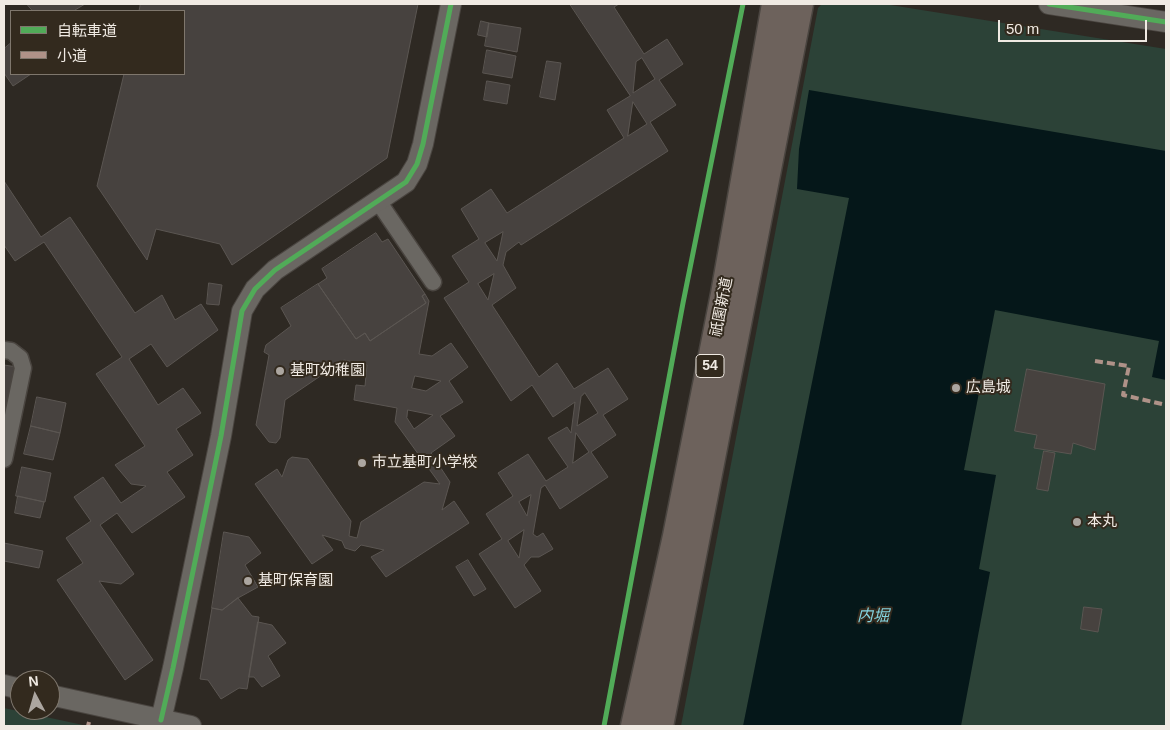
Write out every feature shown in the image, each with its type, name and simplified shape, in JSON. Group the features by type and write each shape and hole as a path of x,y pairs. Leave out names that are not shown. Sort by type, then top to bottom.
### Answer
{"highway":[{"name":"祇園新道","path":"634,726 676,536 722,304 775,4"},
{"name":"祇園新道","path":"660,726 800,4"}],"street":[{"path":"161,720 221,436 242,311 255,289 275,270 406,182 417,164 423,144 451,4"},
{"path":"1049,4 1166,22"},
{"path":"378,201 434,282"},
{"path":"4,350 11,351 20,358 24,368 4,459"},
{"path":"60,698 191,726"}],"green space":[{"name":"広島城","path":"822,4 884,4 1166,49 1166,726 681,726 818,8"},
{"path":"4,708 10,709 10,720 60,720 89,726 4,726"}],"water":[{"name":"内堀","path":"809,90 1166,151 1166,380 1152,377 1159,341 995,310 964,470 996,475 979,569 990,572 961,726 743,726 849,198 797,189 799,149"}],"building":[{"path":"27,4 85,4 75,10 32,10"},
{"path":"139,4 418,4 387,158 232,265 220,244 156,229 147,260 97,186 124,75 185,75 185,10 139,10"},
{"path":"570,4 619,4 614,7 644,54 667,39 683,64 659,80 676,105 650,122 668,151 521,245 519,242 506,252 503,265 516,288 492,305 539,377 557,363 574,389 608,368 628,399 603,415 616,435 591,452 608,477 560,509 545,485 541,488 533,534 537,537 543,533 553,549 539,557 531,557 524,565 541,591 515,608 479,554 502,539 486,514 513,496 498,473 528,454 546,481 568,467 548,438 567,427 571,433 575,402 553,417 532,385 511,401 444,298 469,282 452,256 479,239 461,209 491,189 507,213 624,138 607,110 630,96","holes":["642,58 655,79 633,93 636,62","633,102 647,124 628,136","503,232 497,261 485,243","494,274 488,300 478,284","585,393 598,413 577,426 581,397","576,433 589,452 573,463","531,495 527,516 519,502","524,530 519,558 508,541"]},
{"path":"481,21 489,23 487,37 478,35"},
{"path":"489,23 521,28 517,52 485,46"},
{"path":"10,44 10,75 30,75 13,86 4,73 4,49"},
{"path":"487,50 516,56 512,78 483,73"},
{"path":"547,61 561,63 555,100 540,97"},
{"path":"487,81 510,85 507,104 484,100"},
{"path":"4,181 41,237 70,217 135,313 162,295 175,320 201,304 218,330 167,367 151,344 129,359 158,405 183,388 201,413 176,429 193,455 167,472 185,497 132,533 117,513 100,525 134,574 121,584 99,581 153,660 125,680 57,580 83,563 66,538 91,521 74,497 103,477 121,503 146,486 131,484 115,465 145,446 96,374 122,357 44,242 15,261 4,245"},
{"path":"376,233 382,242 388,239 425,294 422,296 426,303 370,341 365,333 356,339 318,284 327,278 322,269"},
{"path":"209,283 222,285 219,305 207,304"},
{"path":"318,284 356,339 365,333 370,341 426,303 422,296 425,294 429,301 419,354 432,356 451,343 468,367 449,381 463,402 440,416 455,436 431,453 450,482 442,510 454,501 469,523 386,577 371,557 384,550 361,545 355,551 345,548 342,541 322,535 333,550 312,564 255,484 277,469 282,477 288,460 292,457 308,459 351,521 349,536 357,538 361,522 424,482 440,484 395,422 397,408 354,400 356,385 365,386 367,365 344,360 285,400 280,438 276,443 269,442 256,425 269,355 264,352 266,345 291,326 281,308","holes":["415,376 441,381 426,391 412,388","408,410 433,415 414,429 407,418"]},
{"path":"4,365 17,367 4,426"},
{"path":"1027,369 1105,384 1095,450 1073,443 1071,454 1034,448 1037,435 1015,431"},
{"path":"37,397 66,403 60,433 31,426"},
{"path":"31,426 60,433 53,460 24,454"},
{"path":"1044,451 1055,453 1048,491 1037,489"},
{"path":"22,467 51,473 45,502 16,496"},
{"path":"18,496 44,502 40,518 15,513"},
{"path":"224,532 249,537 261,553 245,565 258,587 222,610 212,608"},
{"path":"4,543 43,551 39,568 4,561"},
{"path":"468,560 486,589 474,596 456,567"},
{"path":"238,598 252,616 259,617 247,689 239,688 221,699 208,680 200,679 212,608 222,610"},
{"path":"1084,607 1102,609 1098,632 1081,629"},
{"path":"258,622 272,625 286,643 268,656 280,676 262,687 254,677 249,677"}],"marked path":[{"path":"1095,361 1129,366 1123,395 1166,405"},
{"path":"88,726 89,722"}],"cycle path":[{"path":"161,720 221,436 242,311 255,289 275,270 406,182 417,164 423,144 451,4"},
{"path":"604,726 683,303 743,4"},
{"path":"1049,4 1166,22"}],"place":[{"name":"基町幼稚園","path":"280,371"},
{"name":"広島城","path":"956,388"},
{"name":"市立基町小学校","path":"362,463"},
{"name":"本丸","path":"1077,522"},
{"name":"基町保育園","path":"248,581"}]}
